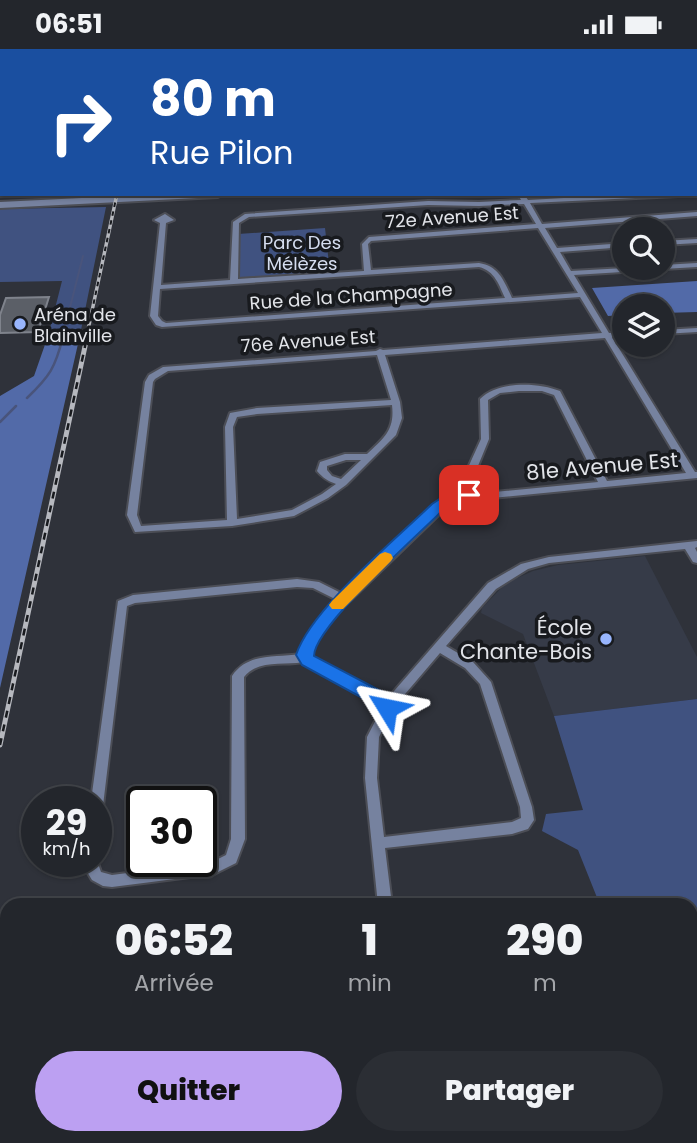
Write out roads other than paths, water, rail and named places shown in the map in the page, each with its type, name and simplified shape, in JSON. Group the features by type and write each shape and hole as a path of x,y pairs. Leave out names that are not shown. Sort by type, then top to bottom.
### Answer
{"street":[{"path":"0,205 178,196"},
{"path":"234,281 236,222 247,215 594,196"},
{"path":"524,198 694,475"},
{"name":"72e Avenue Est","path":"368,272 365,244 369,239 697,214"},
{"path":"163,222 158,287 488,266 495,271 509,300"},
{"path":"675,242 697,241"},
{"path":"556,250 612,246"},
{"path":"675,266 697,265"},
{"path":"570,274 612,271"},
{"name":"Rue de la Champagne","path":"158,287 154,316 164,325 583,295"},
{"path":"675,331 697,330"},
{"name":"76e Avenue Est","path":"232,523 138,530 132,515 149,382 152,377 166,369 612,335"},
{"path":"380,351 396,402 398,418 392,435 343,483 294,513 232,523 229,427 233,415 396,402"},
{"path":"469,495 466,483 485,439 484,399 494,391 549,388 557,393 603,483"},
{"path":"343,483 329,478 322,471 323,464 345,457 369,457"},
{"name":"81e Avenue Est","path":"305,657 316,630 344,599 437,507 449,499 694,475"},
{"path":"384,898 370,758 375,731 390,704 492,586 525,566 550,559 693,545 697,561"},
{"path":"99,786 122,604 133,599 298,583 319,586 344,599"},
{"path":"378,843 519,827 528,820 485,683 465,662 438,647"},
{"path":"98,877 112,881 215,868 231,859 237,839 238,675 251,663 305,657 315,665 390,704"}],"waterway":[{"path":"62,339 83,256"},
{"path":"27,398 51,371 63,337"},
{"path":"0,422 16,406"}],"railway":[{"path":"86,339 117,196"},
{"path":"0,745 87,337"}],"place":[{"name":"Aréna de Blainville","path":"20,324"},
{"name":"École Chante-Bois","path":"606,639"}],"park label":[{"name":"Parc Des Mélèzes","path":"302,252"}]}
